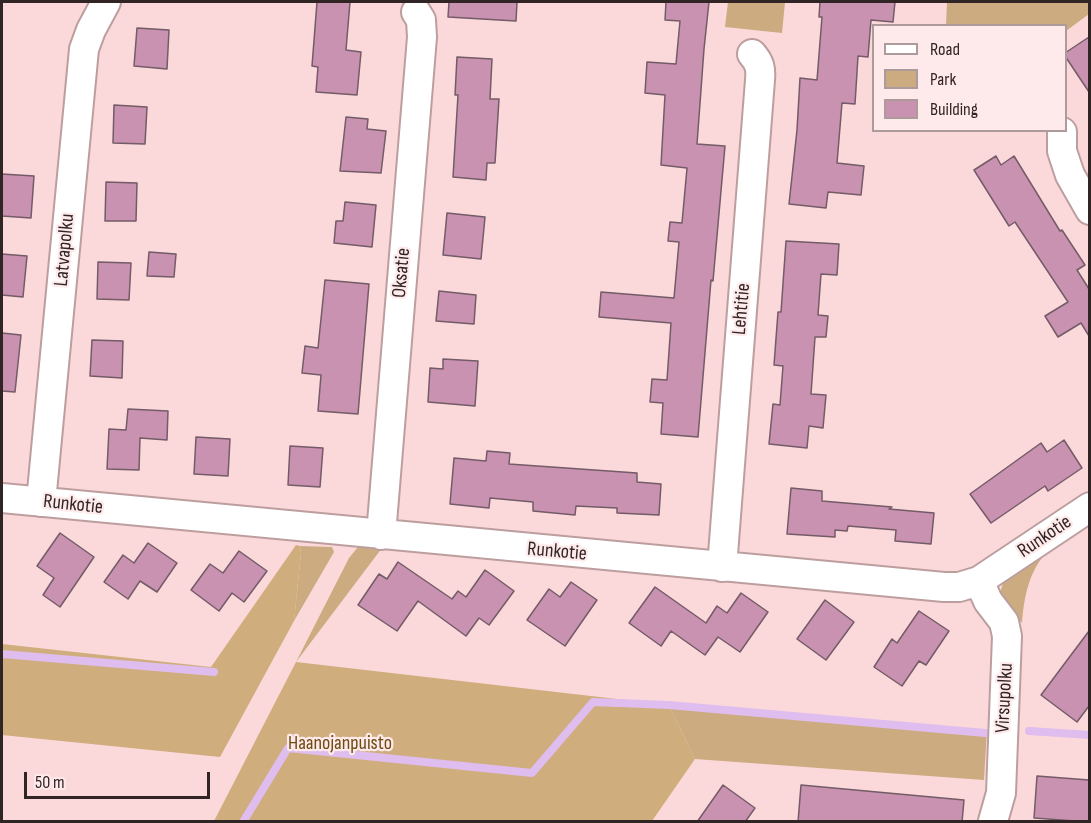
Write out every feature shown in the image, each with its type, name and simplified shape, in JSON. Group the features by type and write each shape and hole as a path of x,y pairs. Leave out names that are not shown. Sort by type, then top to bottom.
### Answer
{"street":[{"name":"Latvapolku","path":"42,502 84,49 106,2"},
{"name":"Oksatie","path":"381,535 422,37 421,20 416,12"},
{"name":"Lehtitie","path":"722,567 761,69 752,54"},
{"path":"1062,132 1062,151 1070,175 1089,210"},
{"name":"Runkotie","path":"2,498 944,587 959,587 979,581 1089,507"},
{"name":"Virsupolku","path":"979,581 988,601 1004,622 1007,636 1000,793 993,821"}],"green space":[{"path":"728,2 785,2 782,33 725,27"},
{"path":"947,2 1089,2 1089,14 1067,30 1067,24 946,24"},
{"name":"Haanojanpuisto","path":"296,545 300,546 301,553 294,621 220,757 2,735 2,644 211,667"},
{"path":"300,546 332,547 334,552 294,621 301,553"},
{"path":"358,547 382,548 296,662 349,558"},
{"path":"1048,551 1032,575 1024,603 1022,623 1001,600 1000,593 1004,580"},
{"name":"Haanojanpuisto","path":"296,662 669,705 695,759 652,821 214,821"},
{"path":"669,705 987,730 984,780 695,759"}],"building":[{"path":"317,2 350,2 346,50 361,52 357,95 316,92 318,67 312,66"},
{"path":"449,2 517,2 516,21 448,17"},
{"path":"666,2 709,2 697,144 725,146 698,437 661,434 663,403 650,402 652,379 667,380 671,323 599,317 601,292 674,298 679,242 668,241 670,222 682,223 687,168 661,165 665,95 645,93 647,62 676,64 680,21 665,20"},
{"path":"820,2 895,2 893,22 871,20 868,57 858,56 855,104 842,103 837,163 864,166 861,195 828,192 826,208 789,204 800,78 817,80 822,17 819,17"},
{"path":"137,28 169,30 167,69 134,66"},
{"path":"1089,37 1089,92 1067,59 1067,52"},
{"path":"457,57 492,59 490,99 499,99 495,163 487,163 486,180 453,177 458,95 455,95"},
{"path":"114,105 147,107 145,144 113,143"},
{"path":"346,117 368,119 367,129 386,131 381,173 340,171"},
{"path":"996,156 1001,165 1014,156 1060,231 1062,230 1085,265 1077,270 1089,289 1089,336 1081,323 1058,337 1045,316 1068,302 1015,222 1009,226 974,170"},
{"path":"2,174 34,176 31,218 2,216"},
{"path":"106,182 137,183 136,221 105,221"},
{"path":"345,202 376,205 372,247 334,243 336,221 343,221"},
{"path":"447,213 485,217 481,259 443,255"},
{"path":"786,241 839,244 837,275 821,274 818,315 828,316 826,337 815,337 811,394 826,395 823,428 809,426 807,448 769,444 773,404 780,405 783,366 774,365 778,312 781,312"},
{"path":"149,252 176,254 174,277 147,276"},
{"path":"2,254 27,256 23,297 2,295"},
{"path":"98,262 131,263 129,300 97,299"},
{"path":"325,280 369,284 358,414 318,411 321,375 302,373 305,346 318,348"},
{"path":"439,291 476,295 474,324 436,321"},
{"path":"2,333 21,335 15,392 2,391"},
{"path":"92,340 123,341 122,378 90,376"},
{"path":"443,359 478,361 475,406 428,402 430,368 443,369"},
{"path":"128,409 168,411 167,440 140,438 139,470 107,469 109,429 126,430"},
{"path":"196,437 230,439 228,476 194,474"},
{"path":"1064,440 1082,468 1048,491 1045,486 991,523 970,494 1041,443 1047,452"},
{"path":"290,446 323,448 320,487 288,485"},
{"path":"487,451 510,453 509,464 637,473 637,482 661,484 659,515 617,513 617,508 576,506 575,515 533,511 533,502 490,498 489,508 450,504 454,458 486,461"},
{"path":"791,488 822,491 822,501 934,513 931,544 895,541 896,530 848,526 847,531 835,530 835,537 787,534"},
{"path":"60,533 94,557 60,607 43,595 54,578 37,566"},
{"path":"148,543 177,563 157,592 140,581 128,599 104,582 123,555 134,563"},
{"path":"239,551 267,571 244,602 232,593 219,611 191,590 210,564 223,573"},
{"path":"398,562 452,599 458,591 466,597 485,570 514,591 489,625 479,618 466,636 418,601 397,631 358,605 379,574 387,579"},
{"path":"571,582 597,600 565,646 527,620 549,589 560,597"},
{"path":"655,587 706,623 717,606 727,613 741,593 768,612 740,652 718,637 705,655 671,631 661,646 629,623"},
{"path":"825,600 854,622 826,660 797,639"},
{"path":"919,611 949,631 926,665 919,661 902,686 874,667 892,639 897,643"},
{"path":"1089,631 1089,706 1077,722 1041,695"},
{"path":"1037,776 1089,780 1089,822 1034,818"},
{"path":"723,785 755,808 745,822 697,822"},
{"path":"801,785 964,800 962,822 798,822"}],"waterway":[{"path":"2,654 214,672"},
{"path":"243,822 288,748 532,773 593,702 669,705 985,733"},
{"path":"1029,731 1090,735"}]}
